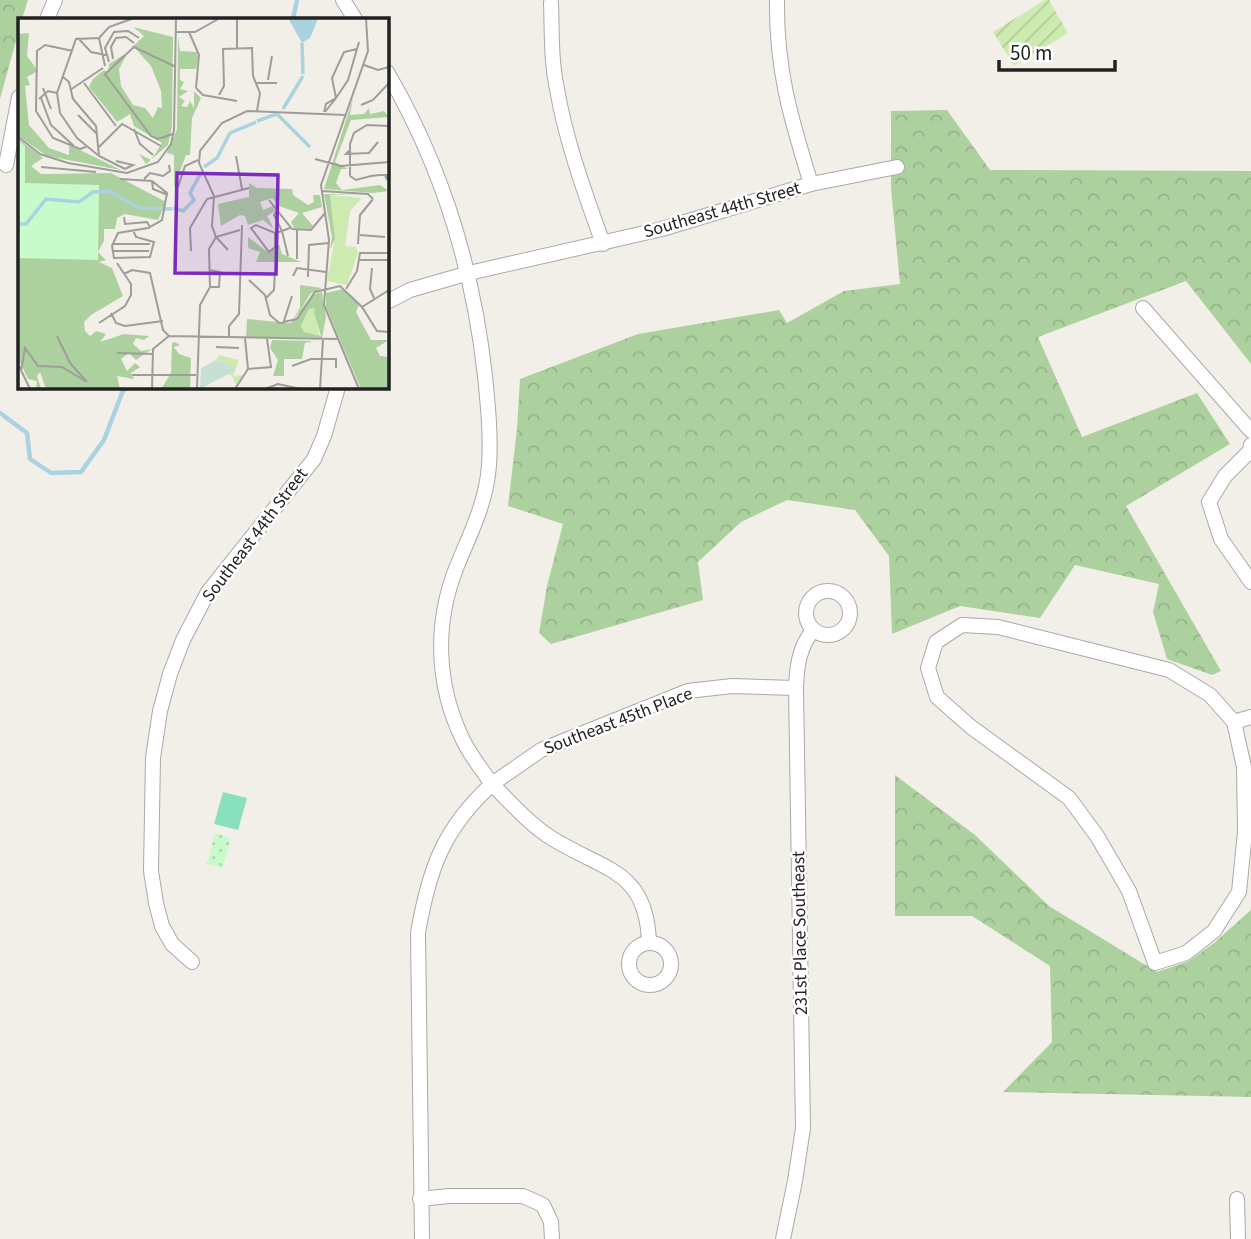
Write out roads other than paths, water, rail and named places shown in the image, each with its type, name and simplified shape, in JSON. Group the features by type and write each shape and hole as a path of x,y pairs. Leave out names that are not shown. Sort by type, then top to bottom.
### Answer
{"street":[{"path":"47,18 55,0"},
{"path":"342,0 354,18"},
{"path":"778,0 780,73 811,184"},
{"path":"551,3 556,88 581,182 603,244"},
{"path":"388,74 431,157 451,209 469,274 488,404 487,488 447,593 442,618 440,653 449,708 464,742 492,784 528,820 551,838 613,871 640,895 646,911 649,943"},
{"path":"6,165 18,102"},
{"name":"Southeast 44th Street","path":"388,301 410,290 469,274 662,229 811,184 897,167"},
{"path":"1143,308 1251,431"},
{"name":"Southeast 44th Street","path":"192,962 172,944 162,926 151,871 153,758 160,711 174,662 208,592 314,459 324,436 338,388"},
{"path":"1251,445 1250,450 1225,476 1209,502 1221,539 1251,582"},
{"path":"962,625 998,627 1169,670 1210,695 1234,722 1244,767 1245,832 1239,892 1214,931 1186,953 1155,963 1129,891 1097,835 1069,798 971,727 937,697 928,668 936,642 962,625"},
{"name":"231st Place Southeast","path":"783,1239 803,1128 796,688 797,663 813,630"},
{"name":"Southeast 45th Place","path":"422,1239 418,933 425,890 444,841 471,803 492,784 541,750 688,691 713,687 796,688"},
{"path":"1234,722 1251,717"},
{"path":"420,1199 449,1196 523,1196 543,1205 551,1222 552,1239"},
{"path":"1237,1199 1238,1239"}],"waterway":[{"path":"293,18 297,0"},
{"path":"0,413 27,433 30,459 51,473 81,472 104,440 125,388"}]}
